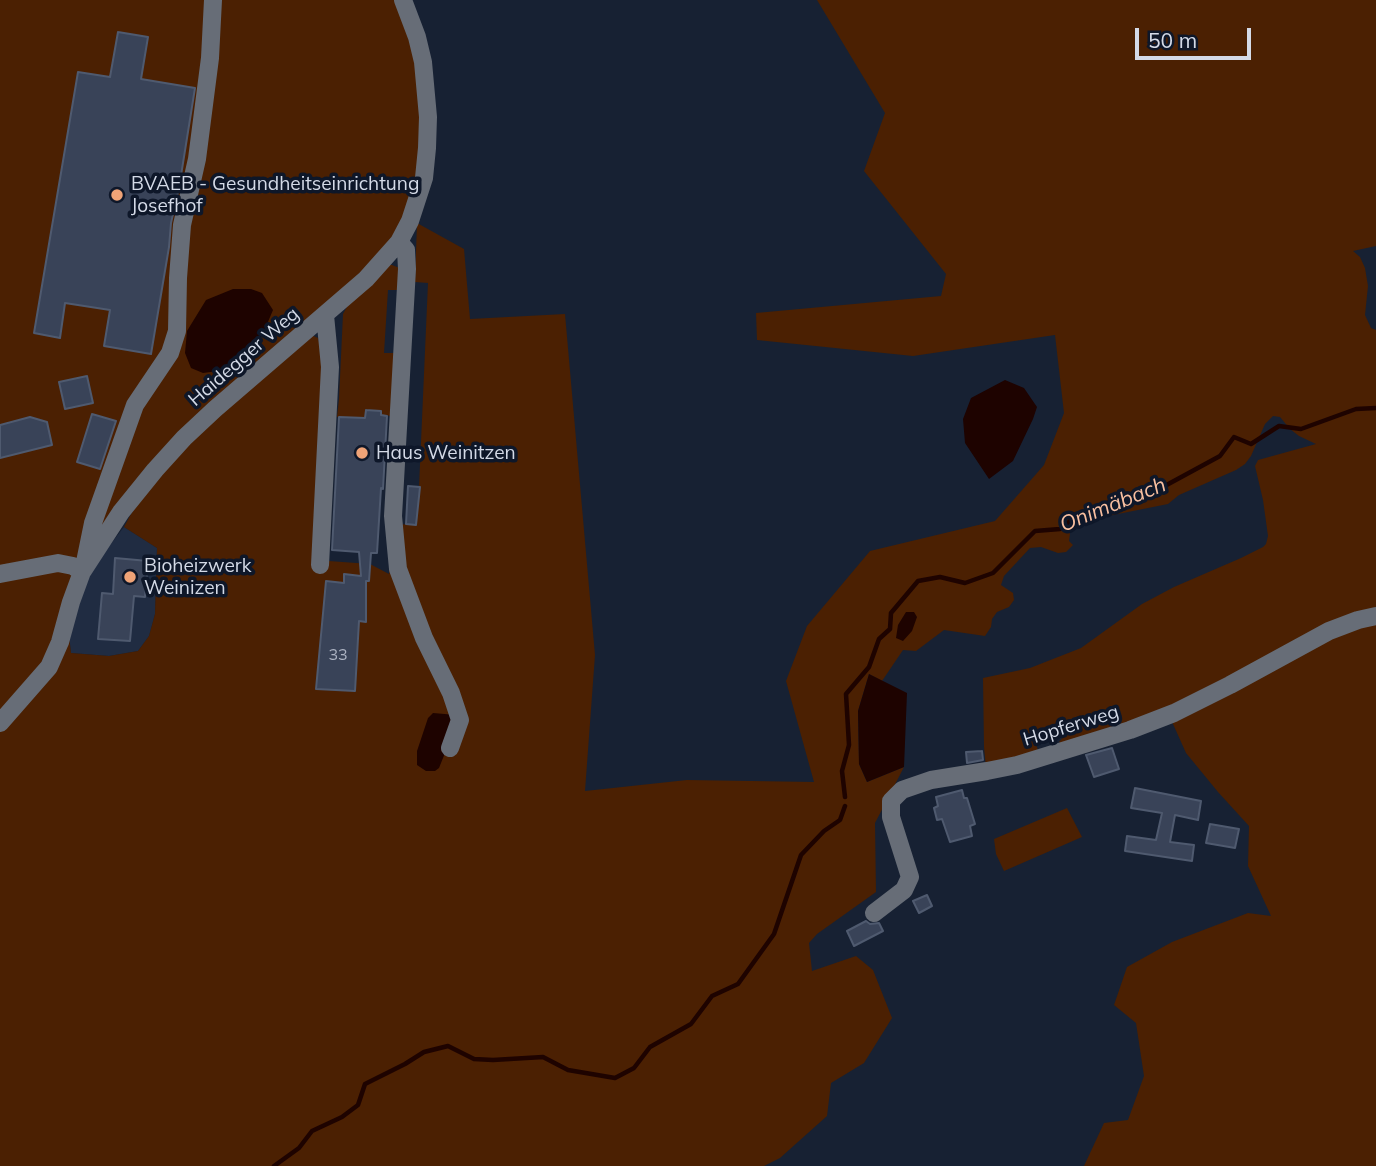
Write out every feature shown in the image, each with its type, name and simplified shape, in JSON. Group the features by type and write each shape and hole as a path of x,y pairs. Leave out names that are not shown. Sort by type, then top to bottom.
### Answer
{"street":[{"path":"0,574 58,563 73,566 82,572 93,523 135,405 170,353 177,331 182,225 198,148 211,58 213,0"},
{"name":"Haidegger Weg","path":"0,723 49,667 60,642 82,572 121,512 155,470 184,438 260,369 366,279 399,242 410,220 424,178 428,117 423,62 403,0"},
{"path":"399,242 406,250 408,269 393,516 398,569 424,638 451,693 460,720 450,748"},
{"path":"320,565 330,367 325,315"},
{"name":"Hopferweg","path":"874,913 904,890 910,877 891,817 891,801 902,790 931,780 1017,765 1130,730 1174,713 1329,631 1376,616"}],"shaded area":[{"path":"0,0 403,0 417,37 426,86 428,117 424,178 410,221 399,242 366,279 184,438 121,512 82,572 71,602 67,619 71,653 109,656 138,651 149,636 155,614 157,548 124,527 131,514 152,484 187,445 272,364 309,334 318,338 323,357 315,560 370,564 389,574 390,526 407,524 418,510 428,283 415,282 417,223 464,249 470,319 565,314 595,655 585,791 687,780 814,782 786,681 807,626 870,551 995,521 1044,465 1064,413 1055,335 913,356 757,340 756,313 941,296 946,274 864,171 885,113 817,0 1376,0 1376,246 1353,251 1360,257 1365,268 1368,286 1365,315 1371,328 1376,330 1376,613 1327,628 1229,682 1129,727 1071,745 1063,745 1059,742 1069,733 1069,728 1058,723 1050,726 1036,737 1039,755 986,768 983,678 1030,668 1081,648 1142,604 1266,544 1268,536 1263,500 1255,466 1258,460 1316,444 1299,436 1280,417 1273,416 1265,424 1251,456 1236,470 1179,495 1168,504 1088,520 1072,519 1069,541 1073,545 1066,552 1058,553 1041,547 1030,548 1004,576 1001,585 1013,593 1014,600 1009,607 997,612 985,636 944,630 916,651 903,650 882,681 869,674 858,711 859,764 867,782 904,767 875,823 876,892 817,934 809,943 812,971 856,956 873,970 892,1018 864,1063 831,1083 827,1116 780,1158 764,1166 0,1166"},
{"path":"385,265 402,269 401,290 388,290 384,353 397,353 391,416 381,415 381,411 367,410 365,418 337,417 343,314 349,303"},
{"path":"233,289 251,289 262,293 273,310 262,336 225,370 203,373 191,368 185,353 187,331 206,300"},
{"path":"1005,380 1024,388 1037,407 1013,461 989,479 965,443 963,419 971,398"},
{"path":"124,527 157,548 155,614 149,636 138,651 109,656 71,653 68,627 82,593 96,563"},
{"path":"906,612 914,612 917,617 912,631 903,641 896,638 898,625"},
{"path":"1376,617 1376,1166 1084,1166 1104,1123 1128,1120 1144,1076 1136,1023 1114,1005 1127,967 1172,942 1248,913 1271,916 1248,866 1249,826 1186,753 1169,715"},
{"path":"869,674 907,693 904,767 867,782 859,764 858,711"},
{"path":"433,713 456,715 441,751 445,753 439,768 426,771 417,765 417,751 428,718"},
{"path":"1067,808 1082,837 1004,871 996,854 994,839"}],"building":[{"name":"BVAEB - Gesundheitseinrichtung Josefhof","path":"118,32 148,37 141,79 195,88 151,354 104,346 110,310 65,303 60,338 34,333 78,72 110,77"},
{"path":"87,376 93,403 65,409 59,382"},
{"path":"366,410 381,411 381,415 387,416 377,553 371,553 369,581 366,581 366,622 359,621 355,691 316,689 326,581 344,583 344,574 361,576 359,552 332,550 339,417 365,418"},
{"path":"92,414 116,421 100,469 77,462"},
{"path":"30,417 47,422 52,445 0,458 0,425"},
{"path":"408,486 420,487 416,525 406,524"},
{"path":"115,558 148,561 145,597 134,596 130,641 98,639 102,593 113,594"},
{"path":"1112,748 1119,769 1094,777 1086,755"},
{"path":"982,751 983,760 967,763 966,752"},
{"path":"1135,788 1201,801 1198,820 1175,815 1170,842 1194,845 1192,861 1125,851 1127,836 1156,840 1162,813 1131,808"},
{"path":"962,790 975,824 970,826 972,836 950,842 942,819 937,820 934,808 938,806 936,797"},
{"path":"1210,824 1239,829 1235,848 1206,843"},
{"path":"927,895 932,906 919,913 913,901"},
{"path":"866,921 870,924 879,923 883,931 854,946 847,931"}],"waterway":[{"name":"Onimäbach","path":"845,797 842,771 849,745 846,694 869,667 879,639 890,629 891,613 918,581 940,577 965,583 993,573 1035,531 1060,529 1074,518 1092,514 1107,503 1150,494 1220,456 1234,437 1251,444 1279,426 1301,429 1356,409 1376,408"},
{"name":"Onimäbach","path":"274,1166 299,1148 312,1131 342,1117 358,1105 365,1084 424,1052 448,1046 474,1059 543,1057 568,1070 615,1078 634,1068 650,1047 691,1024 712,996 738,984 774,934 801,855 824,831 840,820 845,806"}],"place":[{"name":"BVAEB - Gesundheitseinrichtung Josefhof","path":"117,195"},
{"name":"Haus Weinitzen","path":"362,453"},
{"name":"Bioheizwerk Weinizen","path":"130,577"}]}
